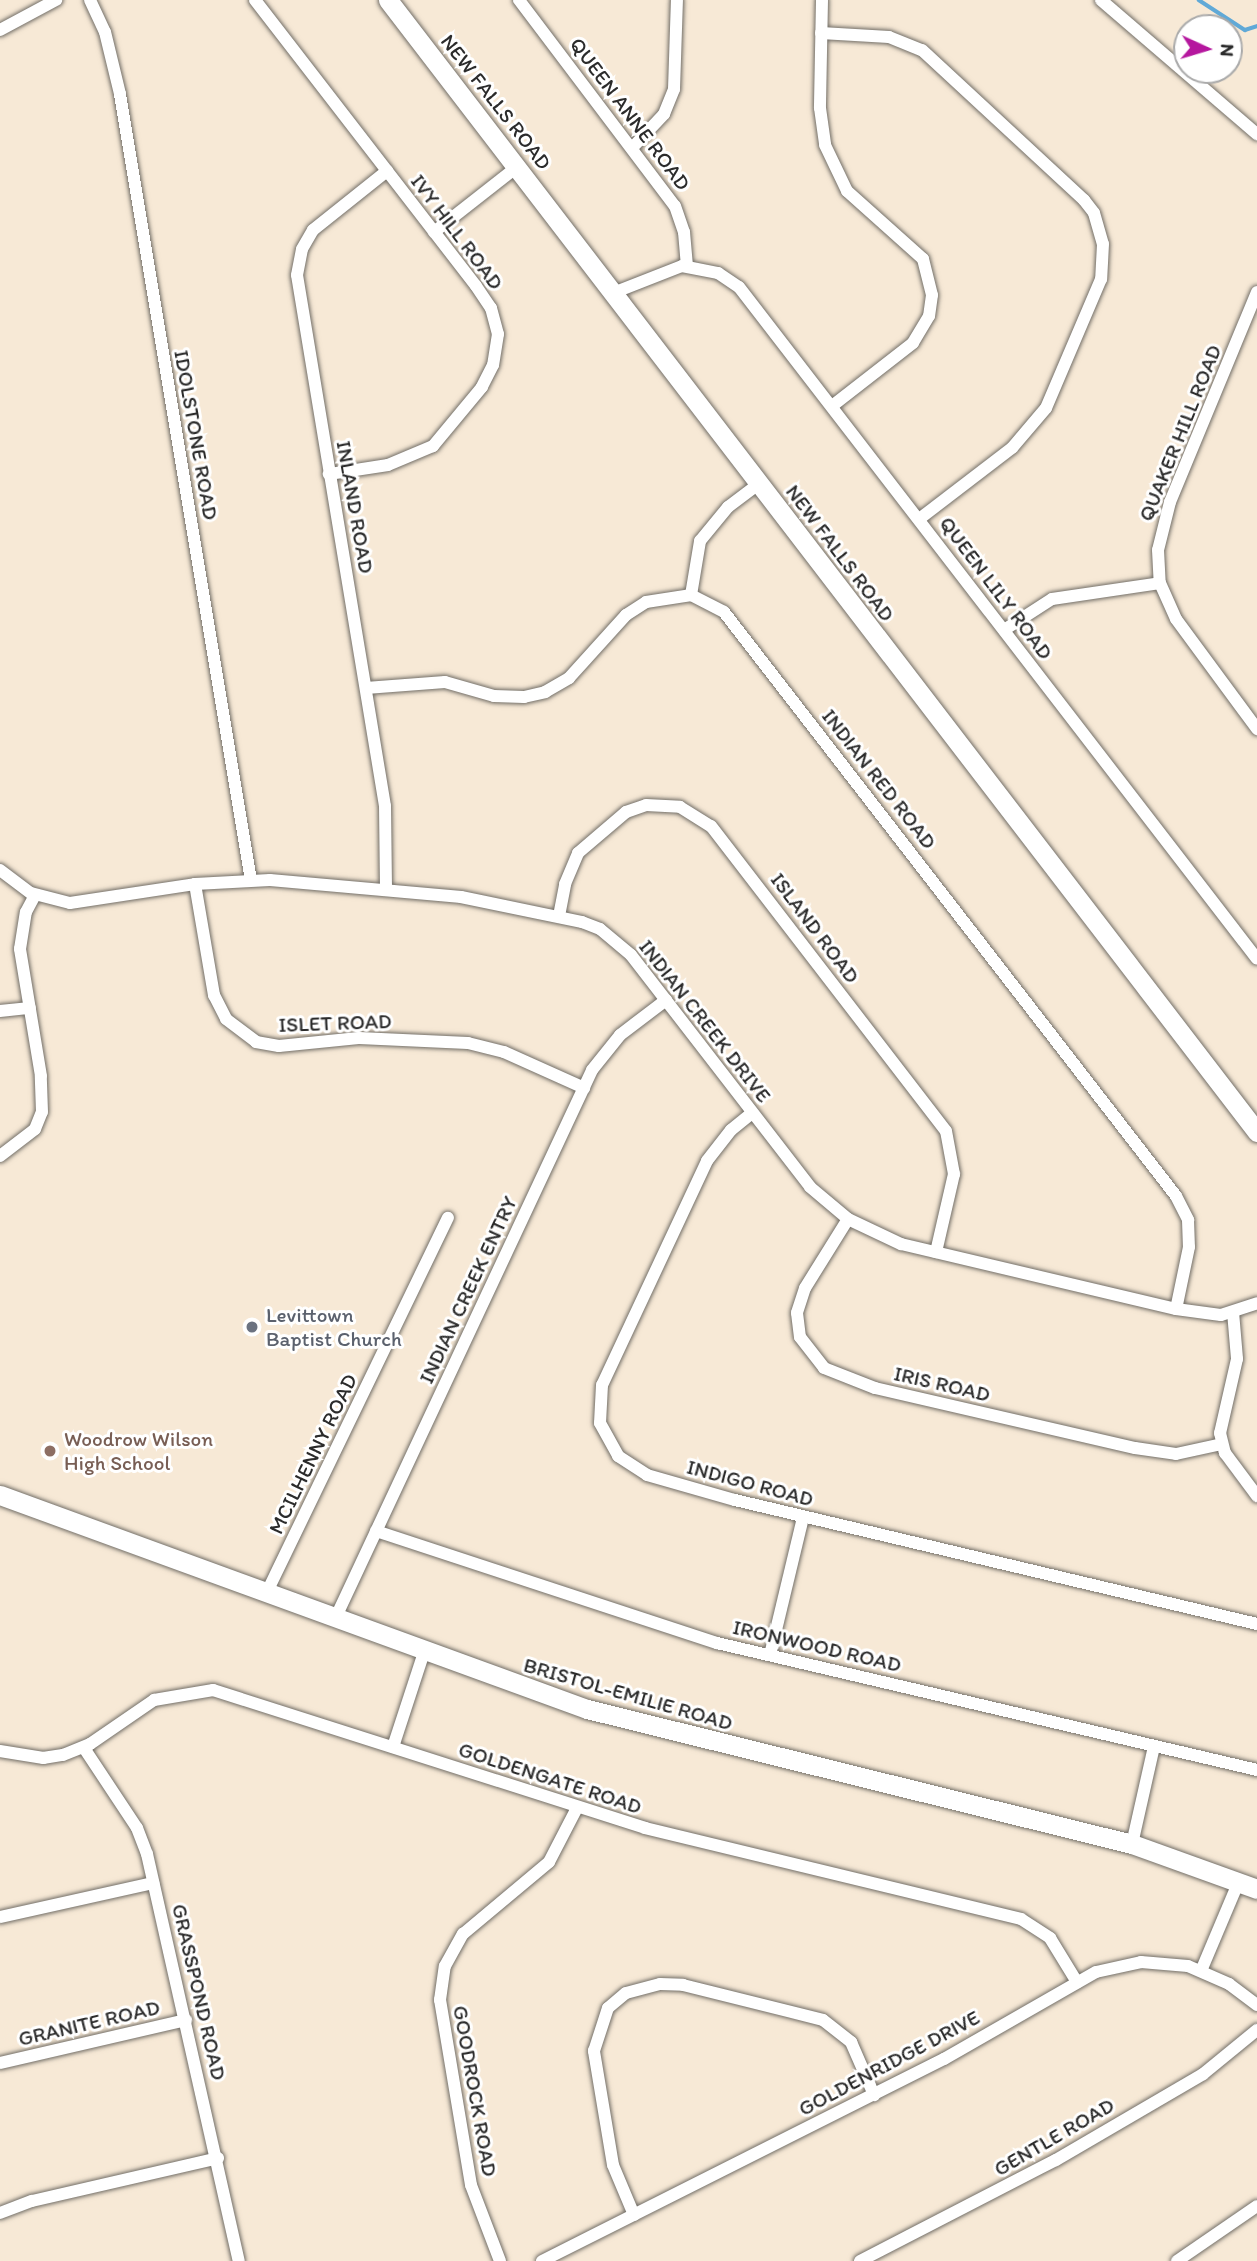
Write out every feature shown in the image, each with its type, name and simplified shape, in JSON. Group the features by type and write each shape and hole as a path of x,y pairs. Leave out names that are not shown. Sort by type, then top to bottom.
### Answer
{"main road":[{"name":"NEW FALLS ROAD","path":"388,0 1257,1132"},
{"name":"BRISTOL-EMILIE ROAD","path":"0,1495 424,1652 635,1723 1132,1844 1248,1885"}],"street":[{"path":"0,30 56,0"},
{"name":"IDOLSTONE ROAD","path":"90,0 105,32 120,94 251,880"},
{"name":"IVY HILL ROAD","path":"255,0 434,232 495,317 498,334 493,365 482,387 426,452 388,465 329,474"},
{"name":"QUEEN ANNE ROAD","path":"519,0 679,213 687,266"},
{"path":"632,148 664,114 674,89 677,0"},
{"path":"822,0 821,131 836,173 857,202 923,259 932,295 929,316 913,343 832,406"},
{"path":"1101,0 1257,134"},
{"path":"821,33 889,37 922,50 1084,200 1094,213 1103,244 1101,279 1046,408 1012,448 919,519"},
{"path":"434,232 517,167"},
{"name":"INLAND ROAD","path":"386,888 385,806 298,286 299,262 313,230 387,171"},
{"path":"613,293 667,269 687,266"},
{"name":"QUEEN LILY ROAD","path":"687,266 718,273 739,287 1257,958"},
{"name":"QUAKER HILL ROAD","path":"1257,292 1162,525 1158,550 1160,583 1176,619 1257,729"},
{"path":"366,688 430,681 508,698 545,692 569,678 632,610 662,596 691,595 701,541 728,507 759,484"},
{"path":"1004,629 1052,599 1160,583"},
{"name":"INDIAN RED ROAD","path":"691,595 714,604 737,625 1177,1196 1188,1220 1189,1247 1176,1309"},
{"name":"ISLAND ROAD","path":"559,916 578,853 626,812 646,805 680,807 711,826 946,1130 954,1174 936,1252"},
{"name":"INDIAN CREEK DRIVE","path":"0,870 35,895 70,904 195,884 251,880 386,888 559,916 600,929 624,948 810,1187 848,1219 889,1240 1176,1309 1233,1312 1257,1303"},
{"name":"ISLET ROAD","path":"195,884 218,1004 226,1019 256,1042 279,1046 359,1038 468,1043 504,1052 584,1088"},
{"path":"0,1156 35,1129 42,1112 21,940 35,895"},
{"name":"INDIAN CREEK ENTRY","path":"335,1619 584,1088 607,1048 666,1000"},
{"path":"0,1011 30,1008"},
{"name":"INDIGO ROAD","path":"752,1113 731,1130 707,1161 613,1359 598,1410 612,1448 636,1470 803,1518 1257,1624"},
{"name":"MCILHENNY ROAD","path":"266,1594 448,1218"},
{"name":"IRIS ROAD","path":"848,1219 805,1288 797,1313 800,1337 824,1368 875,1388 1136,1448 1176,1454 1222,1444"},
{"path":"1233,1312 1237,1360 1221,1418 1222,1444 1257,1496"},
{"path":"770,1655 803,1518"},
{"name":"IRONWOOD ROAD","path":"376,1531 652,1624 770,1655 1257,1770"},
{"path":"393,1747 424,1652"},
{"name":"GOLDENGATE ROAD","path":"0,1751 43,1758 84,1748 154,1700 198,1690 248,1699 577,1808 684,1839 1021,1919 1050,1938 1077,1982"},
{"path":"1132,1844 1154,1746"},
{"name":"GRASSPOND ROAD","path":"84,1748 137,1828 186,2020 239,2261"},
{"name":"GOODROCK ROAD","path":"500,2261 471,2185 440,2000 445,1966 463,1934 550,1862 577,1808"},
{"path":"0,1917 153,1883"},
{"path":"1201,1971 1248,1885"},
{"name":"GOLDENRIDGE DRIVE","path":"542,2261 874,2095 1077,1982 1112,1967 1141,1962 1201,1971 1229,1984 1257,2005"},
{"path":"634,2215 613,2165 594,2051 608,2008 626,1993 660,1984 683,1985 823,2020 851,2042 874,2095"},
{"name":"GRANITE ROAD","path":"0,2063 186,2020"},
{"name":"GENTLE ROAD","path":"860,2261 1056,2160 1203,2074 1257,2030"},
{"path":"0,2213 32,2201 218,2158"},
{"path":"1177,2261 1257,2206"}],"waterway":[{"path":"1199,0 1245,30 1257,26"}],"place":[{"name":"Levittown Baptist Church","path":"252,1327"},
{"name":"Woodrow Wilson High School","path":"50,1451"}]}
